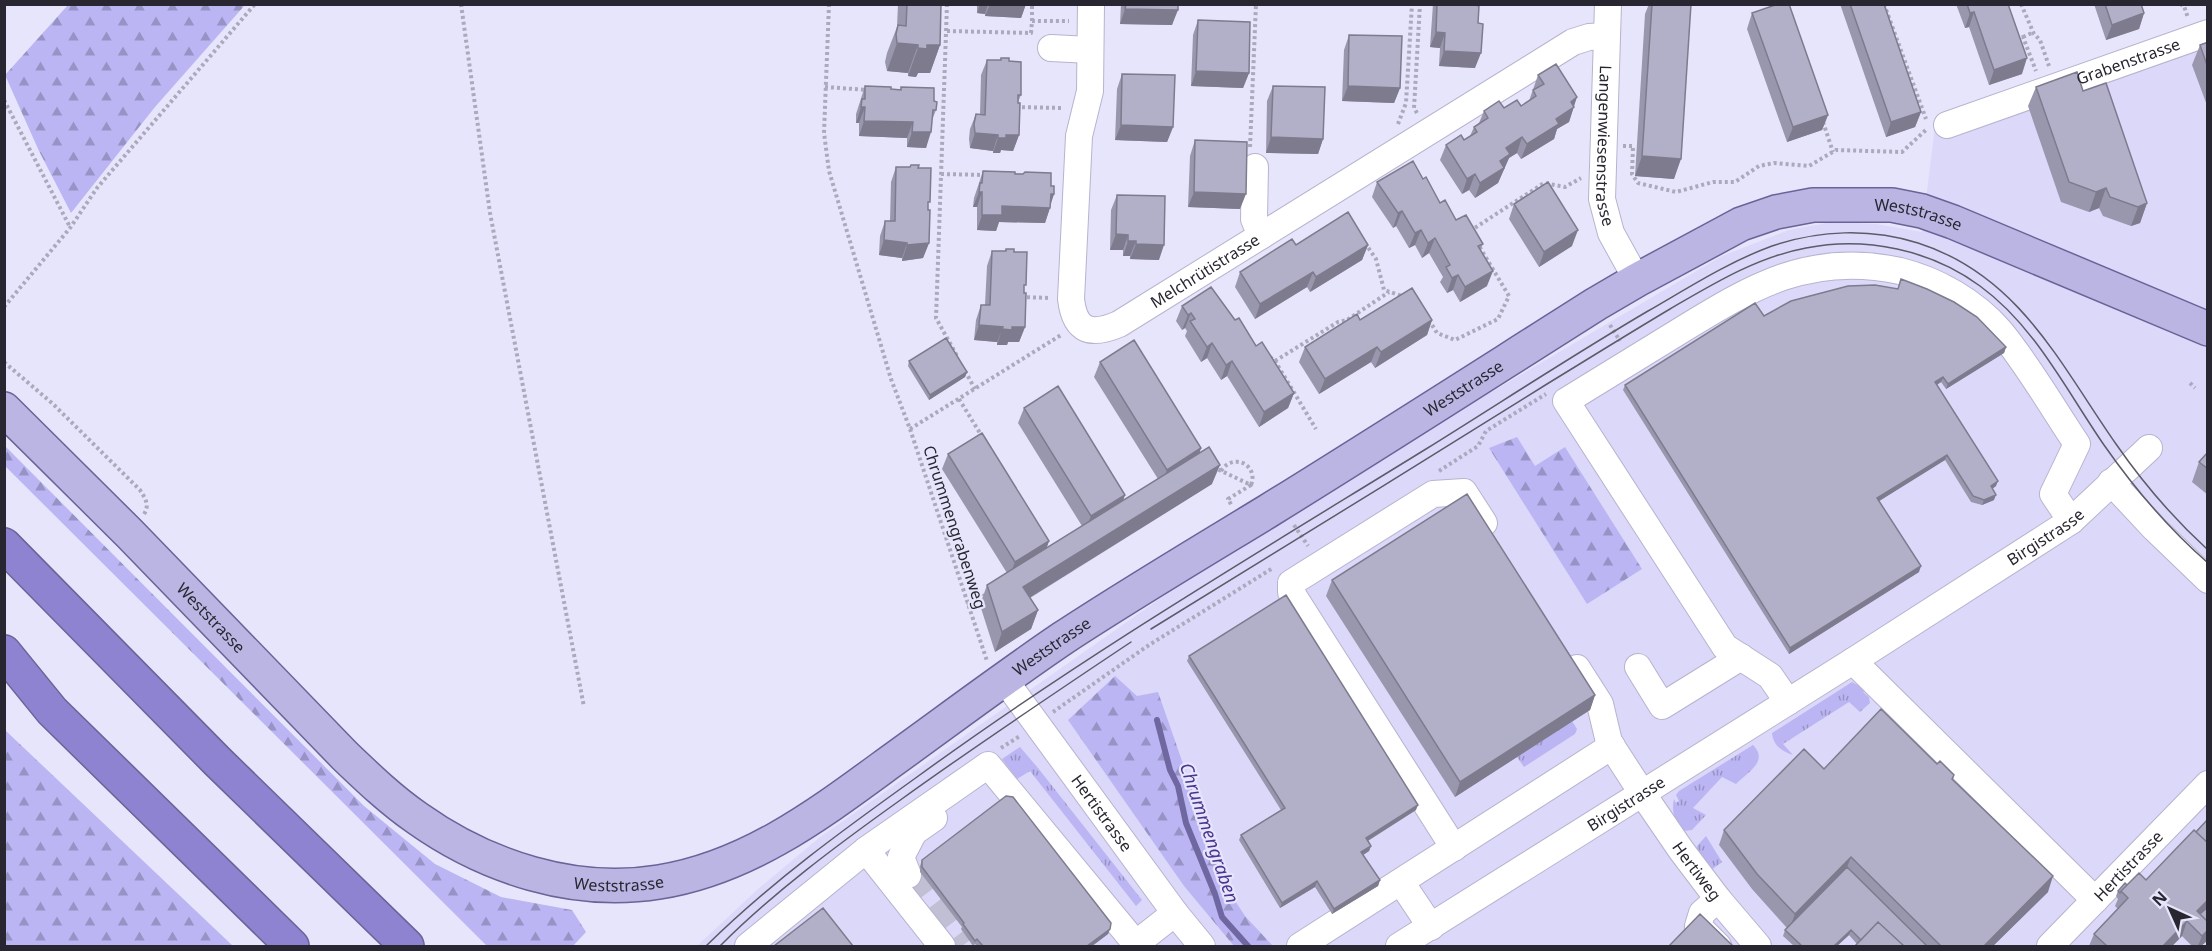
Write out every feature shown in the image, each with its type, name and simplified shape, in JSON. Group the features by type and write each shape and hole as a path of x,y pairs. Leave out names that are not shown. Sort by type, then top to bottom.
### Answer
{"highway":[{"path":"4,545 217,761 407,946"},
{"path":"4,652 52,711"},
{"path":"4,672 52,711 292,946"}],"main road":[{"name":"Weststrasse","path":"4,409 130,534 380,790 460,845 496,862 542,877 588,885 629,885 683,878 715,869 748,855 787,834 827,808 1004,679 1128,596 1637,280 1741,224 1776,212 1813,205 1892,205 1953,222 2208,329"}],"street":[{"name":"Langenwiesenstrasse","path":"1608,4 1602,199 1611,233 1637,280"},
{"path":"1079,324 1073,314 1071,299 1079,136 1090,91 1090,50 1085,13"},
{"name":"Grabenstrasse","path":"1947,125 2208,33"},
{"name":"Melchrütistrasse","path":"1079,324 1094,331 1105,330 1119,324 1573,42 1589,37 1606,36"},
{"path":"1051,48 1090,50"},
{"path":"1255,167 1254,219 1262,236"},
{"path":"1788,702 1770,676 1725,647 1566,401 1740,294 1772,280 1801,271 1835,266 1872,265 1913,274 1939,284 1969,304 1999,330 2077,444 2053,494 2071,521"},
{"name":"Birgistrasse","path":"1400,946 1853,662 2071,521 2149,448"},
{"path":"2111,482 2208,580"},
{"path":"1454,848 1291,592 1291,583 1433,494 1464,492 1495,540"},
{"name":"Hertiweg","path":"1563,646 1600,704 1609,742 1642,793 1718,899 1758,946"},
{"path":"1638,667 1662,706 1741,657"},
{"path":"1853,662 2095,900"},
{"name":"Hertistrasse","path":"1004,679 1175,913 1203,946"},
{"path":"1300,946 1612,746"},
{"path":"748,946 866,850 988,765 1135,945 1175,913"},
{"name":"Hertistrasse","path":"2058,944 2095,900 2208,784"},
{"path":"908,875 901,857 914,832 959,799 982,786 1005,786"},
{"path":"866,850 942,946"},
{"path":"1401,882 1431,927"},
{"path":"1718,899 1702,913 1698,926 1719,946"}],"path":[{"path":"4,307 70,228 97,188 255,4"},
{"path":"461,4 490,213 584,707"},
{"path":"829,4 824,133 829,171 891,379 910,429"},
{"path":"947,4 936,318 975,388"},
{"path":"939,30 1031,33 1032,4"},
{"path":"1255,167 1250,159 1256,4"},
{"path":"1396,128 1406,103 1412,4"},
{"path":"1418,115 1414,108 1420,4"},
{"path":"1614,145 1633,146 1632,174 1638,183 1676,192 1713,182 1735,182 1759,166 1774,163 1809,166 1836,150 1902,152 1930,128 1884,4"},
{"path":"2021,4 2040,40 2050,68"},
{"path":"1032,21 1085,13"},
{"path":"2016,39 2034,32"},
{"path":"2023,37 2039,80"},
{"path":"825,87 872,90"},
{"path":"934,93 944,93"},
{"path":"4,100 70,228"},
{"path":"1015,106 1061,108"},
{"path":"1821,118 1833,152"},
{"path":"941,174 987,175"},
{"path":"1470,231 1544,183 1565,187 1574,180 1587,176"},
{"path":"1426,317 1437,333 1455,340 1498,319 1509,296 1470,231 1461,224"},
{"path":"1363,239 1376,259 1384,290 1407,298"},
{"path":"1275,361 1338,322 1347,321 1389,292"},
{"path":"1020,297 1054,298"},
{"name":"Chrummengrabenweg","path":"1004,679 987,663 910,429 1079,324"},
{"path":"1609,325 1624,346"},
{"path":"1267,354 1275,361 1316,429"},
{"path":"4,362 59,411 147,499 147,510 130,534"},
{"path":"2190,383 2195,388"},
{"path":"1437,472 1478,446 1486,431 1549,392"},
{"path":"959,399 988,446"},
{"path":"1221,471 1229,463 1237,460 1246,463 1253,478 1251,485 1228,499 1233,508"},
{"path":"1205,462 1251,485"},
{"path":"1290,519 1312,552"},
{"path":"996,751 1149,645 1276,566"},
{"path":"967,605 987,594"}],"shaded area":[{"path":"2207,19 2207,946 697,946 758,889 819,838 1181,584 1422,433 1722,256 1789,230 1832,222 1876,224 1922,232 1935,126"}],"green space":[{"path":"68,5 245,5 155,107 71,213 39,151 5,75"},
{"path":"1517,437 1535,466 1565,447 1642,569 1587,604 1489,448"},
{"path":"4,445 364,806 435,864 501,897 572,910 586,932 573,946 487,946 5,466"},
{"path":"1115,676 1137,696 1158,692 1226,887 1245,916 1273,946 1234,946 1184,886 1068,720"},
{"path":"1852,682 1866,690 1863,692 1869,697 1870,703 1860,712 1849,702 1783,744 1793,755 1785,752 1776,744 1772,733"},
{"path":"1572,721 1577,729 1575,734 1524,767 1517,757"},
{"path":"5,730 233,946 5,946"},
{"path":"1753,745 1759,756 1751,771 1736,784 1722,777 1693,808 1706,815 1692,830 1683,831 1673,812 1674,799 1676,803 1679,801 1676,795 1679,791"},
{"path":"1020,747 1142,900 1136,906 1030,771 1017,779 1002,759"},
{"path":"1706,836 1722,862 1707,873 1696,854 1697,846"}],"building":[{"path":"907,4 941,4 940,45 927,45 927,49 918,48 918,45 897,43 898,25 906,26"},
{"path":"1126,4 1178,4 1178,10 1125,9"},
{"path":"1437,4 1479,6 1478,23 1483,24 1481,53 1444,51 1445,33 1436,32"},
{"path":"1652,4 1691,4 1681,159 1642,156"},
{"path":"1778,4 1789,4 1828,115 1793,127 1752,13"},
{"path":"1850,4 1884,4 1921,112 1891,122"},
{"path":"1967,4 2008,4 2027,58 1994,70 1974,12 1970,13"},
{"path":"2105,4 2141,4 2144,13 2112,25"},
{"path":"1198,20 1250,22 1249,73 1196,71"},
{"path":"1349,35 1402,36 1400,88 1348,86"},
{"path":"2208,42 2208,68 2200,45"},
{"path":"1001,58 1021,62 1021,95 1018,95 1019,135 1006,135 1006,138 975,133 974,124 976,114 985,115 987,60 1001,60"},
{"path":"1556,64 1577,97 1571,102 1574,107 1556,119 1559,124 1527,144 1522,137 1506,148 1510,154 1500,161 1504,168 1480,183 1475,174 1467,179 1446,145 1461,135 1464,140 1477,132 1474,127 1488,118 1484,111 1499,101 1504,108 1517,100 1521,106 1536,96 1533,90 1544,84 1538,75"},
{"path":"2077,72 2083,91 2106,83 2147,203 2138,207 2110,197 2106,188 2096,192 2069,182 2036,87"},
{"path":"1122,74 1175,75 1173,127 1121,125"},
{"path":"865,86 891,87 891,89 901,90 901,87 934,88 934,101 937,102 936,110 933,110 931,132 912,132 913,122 864,121 865,107 861,107 862,99 865,99"},
{"path":"1273,86 1325,87 1323,139 1271,137"},
{"path":"1195,140 1247,142 1246,194 1194,192"},
{"path":"1413,161 1423,179 1426,177 1440,203 1445,200 1456,220 1466,215 1483,244 1478,246 1493,271 1465,287 1458,275 1452,278 1446,267 1450,265 1435,238 1428,243 1421,230 1415,233 1402,211 1398,213 1377,182"},
{"path":"919,165 918,168 931,168 930,202 928,202 928,210 930,210 929,243 907,245 907,243 884,240 885,221 895,221 896,167 910,167"},
{"path":"983,171 1015,172 1015,174 1051,173 1051,186 1054,186 1054,194 1051,194 1050,208 1002,206 1002,215 982,215 982,192 979,192"},
{"path":"1548,182 1578,230 1544,252 1514,204"},
{"path":"1117,195 1165,196 1164,245 1136,244 1136,241 1128,241 1128,235 1116,234"},
{"path":"1348,212 1368,245 1316,277 1313,272 1260,304 1240,272 1292,239 1296,245"},
{"path":"1006,249 1014,249 1014,252 1027,252 1026,285 1024,285 1024,293 1026,293 1025,327 1012,327 1012,330 979,325 981,305 990,305 992,251 1006,251"},
{"path":"1901,279 1954,302 1977,317 2006,347 1948,384 1943,377 1935,382 1998,481 1991,486 1996,495 1984,500 1973,496 1947,455 1877,498 1921,566 1790,648 1625,385 1755,303 1764,316 1791,301 1848,286 1875,285 1898,289"},
{"path":"1211,287 1235,320 1239,318 1256,346 1262,342 1294,393 1264,412 1232,361 1226,365 1212,343 1207,347 1190,321 1195,319 1191,313 1188,315 1182,306"},
{"path":"1412,288 1432,320 1381,352 1377,347 1325,379 1305,347 1357,314 1360,320"},
{"path":"946,338 967,372 930,395 909,361"},
{"path":"1134,340 1201,448 1167,470 1100,362"},
{"path":"1058,386 1125,495 1091,516 1024,408"},
{"path":"982,433 1049,541 1015,562 948,454"},
{"path":"1209,447 1220,465 1023,587 1038,610 1002,632 987,585"},
{"path":"2208,452 2208,469 2199,462"},
{"path":"1467,494 1595,695 1460,782 1332,580"},
{"path":"1286,595 1418,805 1366,838 1371,846 1361,852 1380,880 1334,909 1317,881 1282,903 1241,835 1285,808 1189,656"},
{"path":"1881,709 1937,764 1940,761 1954,775 1952,779 2053,876 1984,946 1941,946 1851,857 1795,914 1757,874 1724,830 1804,749 1824,769"},
{"path":"1006,796 1013,797 1111,923 1110,929 1087,946 983,946 977,939 975,941 922,867 922,860"},
{"path":"2208,819 2208,843 2196,832"},
{"path":"2194,830 2208,843 2208,900 2197,911 2208,922 2208,930 2202,936 2187,921 2163,946 2107,946 2094,934 2128,898 2121,891 2139,873 2146,880"},
{"path":"1847,867 1927,946 1904,946 1878,922 1861,940 1851,930 1834,946 1802,946 1785,930"},
{"path":"2125,883 2127,885 2120,893 2118,891"},
{"path":"2208,907 2208,922 2200,914"},
{"path":"823,908 853,946 774,946"},
{"path":"1700,914 1733,946 1669,946"},
{"path":"1878,922 1904,946 1855,946"}],"waterway":[{"name":"Chrummengraben","path":"1157,720 1170,770 1178,786 1186,823 1222,917 1248,946"}],"tunnel":[{"path":"908,875 962,946"}],"tram line":[{"path":"706,946 782,878 835,837 979,733 1104,649 1620,328 1724,268 1756,252 1790,241 1845,233 1900,238 1953,258 1984,277 2034,326 2137,473 2159,500 2208,550"},
{"path":"1151,629 1702,290 1736,272 1770,258 1806,248 1829,245 1875,245 1919,255 1961,274 2000,302 2033,339 2127,477 2165,522 2208,563"},
{"path":"720,946 784,888 852,835 985,740 1131,642"}]}
